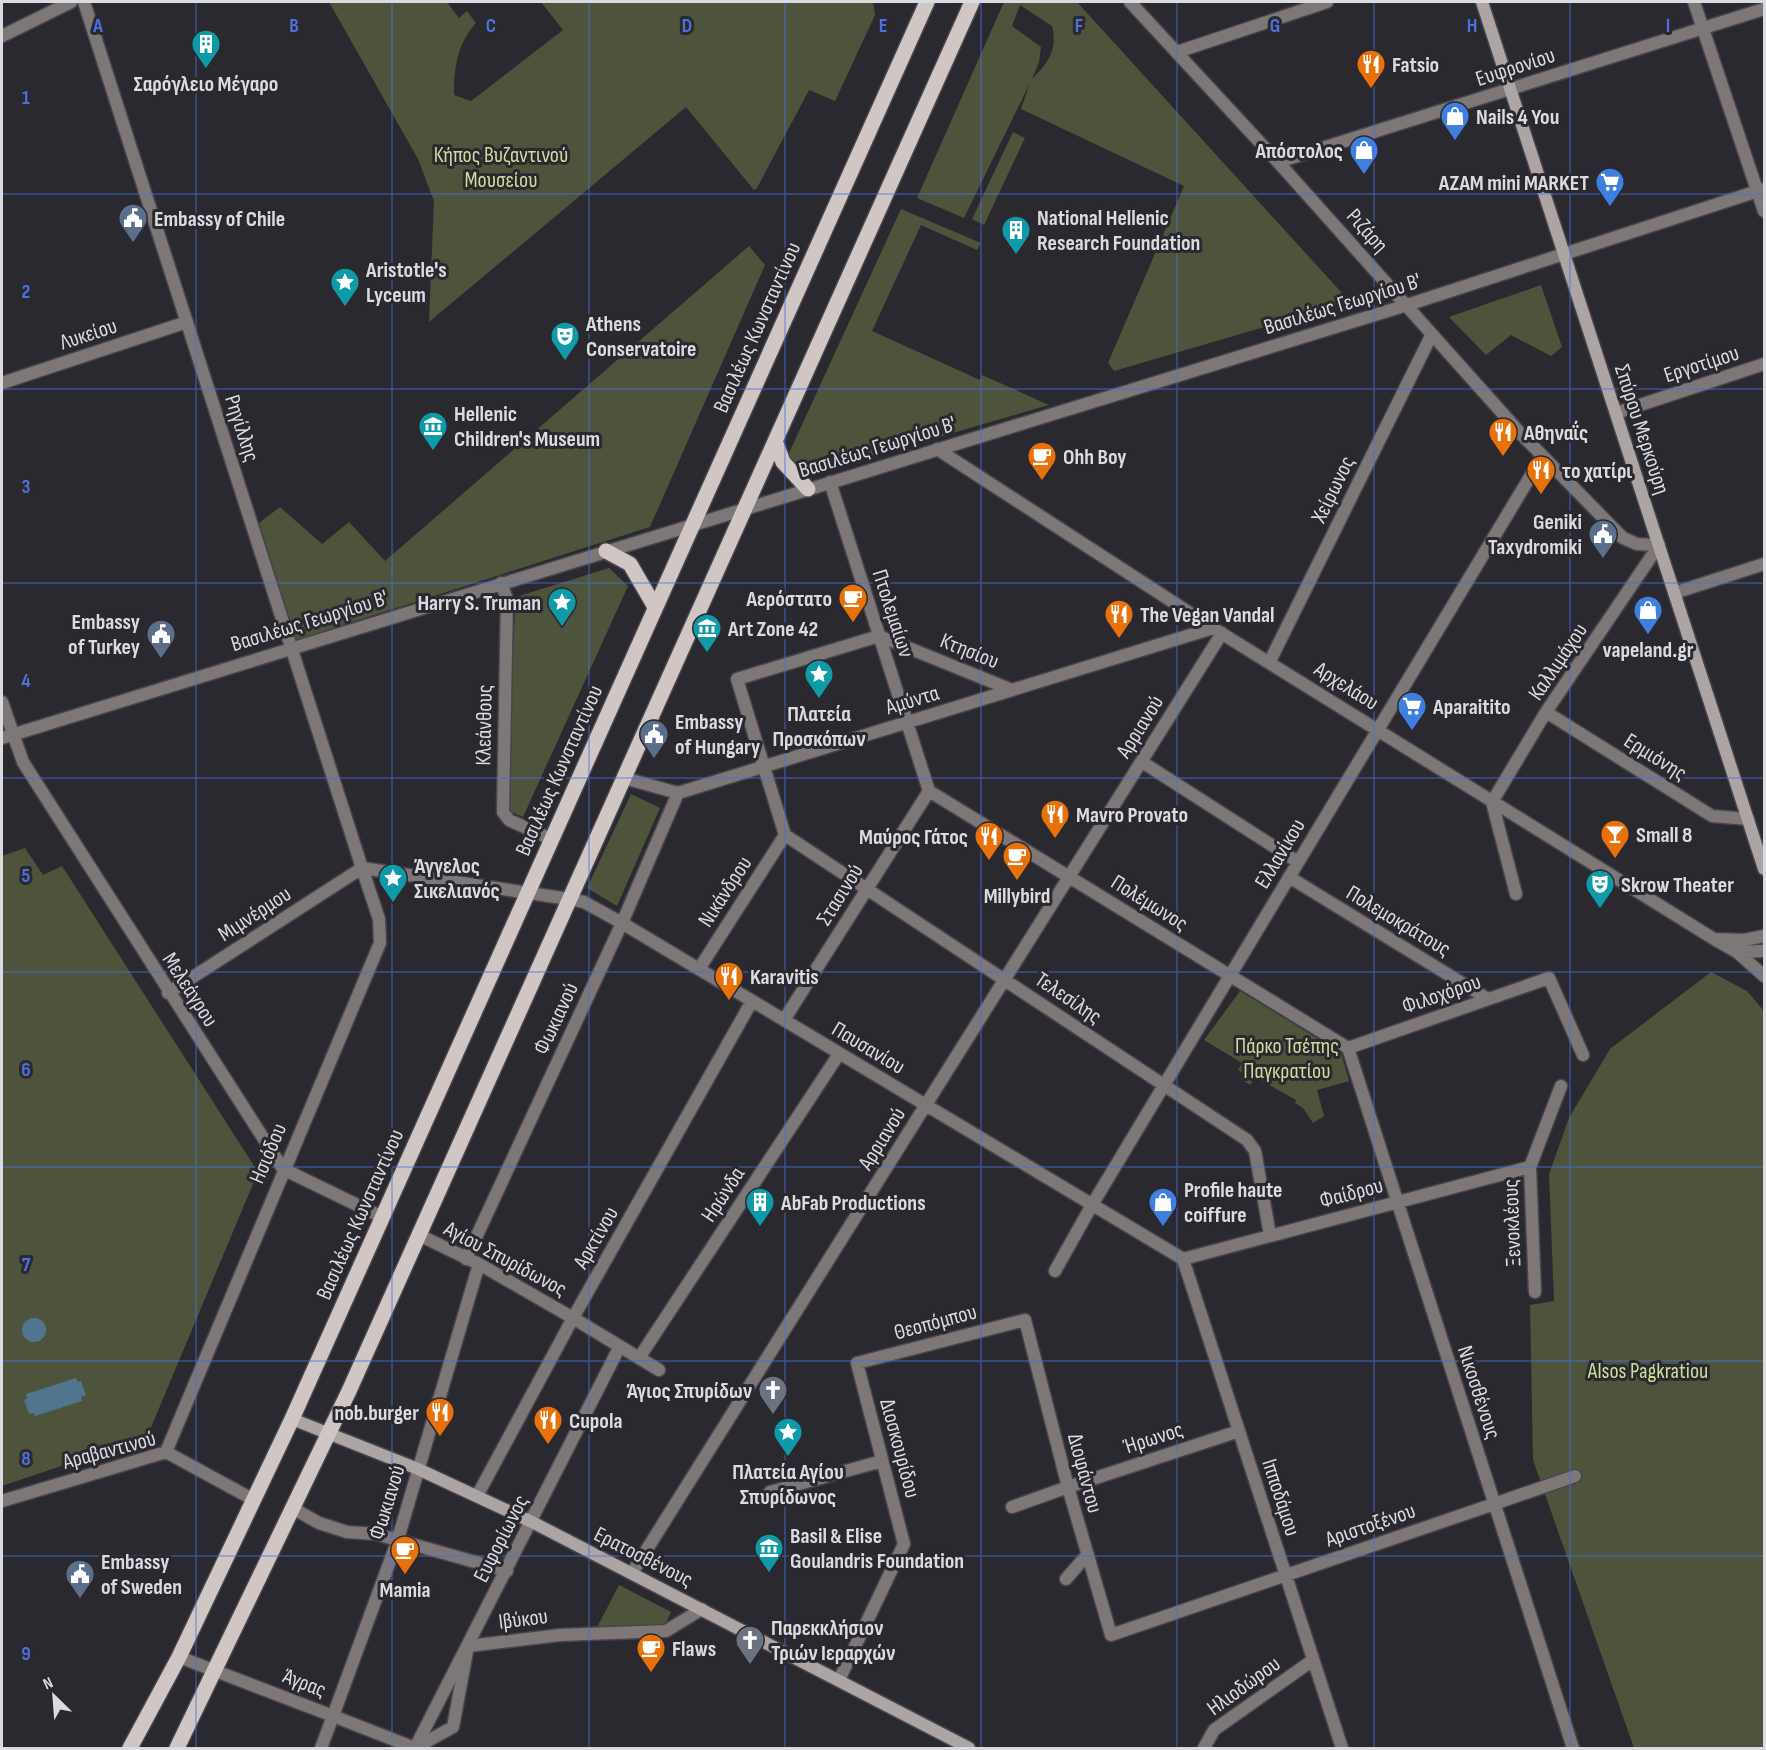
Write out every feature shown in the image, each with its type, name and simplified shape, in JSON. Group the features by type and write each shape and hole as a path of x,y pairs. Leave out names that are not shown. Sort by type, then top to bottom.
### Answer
{"main road":[{"name":"Βασιλέως Κωνσταντίνου","path":"130,1749 179,1657 292,1419 927,2"},
{"path":"177,1749 213,1670 294,1509 329,1433 972,2"},
{"name":"Σπύρου Μερκούρη","path":"1482,2 1764,869"},
{"path":"775,441 783,462 808,489"},
{"path":"606,551 630,564 655,607"},
{"name":"Ερατοσθένους","path":"292,1419 418,1469 532,1522 969,1749"}],"street":[{"path":"2,36 71,2"},
{"name":"Ρηγίλλης","path":"84,2 362,868"},
{"name":"Ριζάρη","path":"1130,2 1278,162 1407,305 1431,336 1542,457 1623,538 1637,544 1659,545"},
{"path":"1177,52 1327,2"},
{"path":"1694,2 1761,190 1764,211"},
{"name":"Ευφρονίου","path":"1278,162 1764,9"},
{"name":"Βασιλέως Γεωργίου Β'","path":"7,737 292,647 1407,305 1761,190"},
{"name":"Λυκείου","path":"2,383 187,322"},
{"name":"Χείρωνος","path":"1270,661 1431,336"},
{"name":"Εργοτίμου","path":"1616,413 1764,364"},
{"name":"Αρχελάου","path":"938,449 1218,631 1270,661 1492,802 1737,952 1764,976"},
{"name":"Ελλανίκου","path":"1055,1271 1092,1205 1542,457"},
{"name":"Πτολεμαίων","path":"830,482 929,790"},
{"name":"Καλλιμάχου","path":"1492,802 1546,712 1659,545"},
{"path":"1674,593 1764,564"},
{"name":"Κλεάνθους","path":"501,583 507,599 503,812 509,820 551,839"},
{"name":"Αμύντα","path":"678,793 1012,690 1218,631"},
{"name":"Αρριανού","path":"633,1573 1142,762 1218,631"},
{"path":"785,835 737,680 879,636"},
{"name":"Κτησίου","path":"879,636 1012,690"},
{"name":"Μελεάγρου","path":"2,702 7,737 168,993 283,1169"},
{"name":"Ερμιόνης","path":"1546,712 1712,816 1748,819"},
{"path":"1142,762 1298,862"},
{"path":"624,778 678,793"},
{"name":"Πολέμωνος","path":"929,790 1348,1048"},
{"name":"Στασινού","path":"783,1020 929,790"},
{"name":"Φωκιανού","path":"466,1259 622,923 678,793"},
{"path":"1492,802 1516,894"},
{"name":"Τελεσίλης","path":"785,835 1005,979 1163,1087 1247,1140 1255,1151 1270,1235"},
{"name":"Νικάνδρου","path":"699,969 785,835"},
{"name":"Παυσανίου","path":"362,868 584,902 1183,1259"},
{"name":"Μιμνέρμου","path":"168,993 362,868"},
{"name":"Ησιόδου","path":"166,1452 283,1169 380,943 381,925 362,868"},
{"name":"Πολεμοκράτους","path":"1289,877 1488,999"},
{"path":"1714,939 1744,940 1764,936"},
{"path":"1737,952 1764,951"},
{"name":"Φιλοχόρου","path":"1348,1048 1549,978 1583,1055"},
{"name":"Αρκτίνου","path":"477,1496 573,1317 752,1001"},
{"name":"Νικοσθένους","path":"1348,1048 1573,1749"},
{"name":"Ηρώνδα","path":"639,1358 840,1054"},
{"name":"Ξενοκλέους","path":"1535,1292 1530,1167 1561,1086"},
{"name":"Φαίδρου","path":"1183,1259 1530,1167"},
{"path":"283,1169 382,1216"},
{"name":"Αγίου Σπυρίδωνος","path":"419,1235 479,1264 573,1317 659,1370"},
{"name":"Ιπποδάμου","path":"1183,1259 1342,1749"},
{"name":"Φωκιανού","path":"321,1749 397,1542 479,1264"},
{"name":"Θεοπόμπου","path":"857,1364 1025,1320"},
{"name":"Διοφάντου","path":"1025,1320 1068,1487 1111,1635"},
{"name":"Ευφορίωνος","path":"415,1749 620,1346"},
{"name":"Διοσκουρίδου","path":"839,1680 904,1544 857,1364"},
{"name":"Ήρωνος","path":"1012,1507 1239,1431"},
{"name":"Αραβαντινού","path":"2,1501 166,1452 254,1500"},
{"path":"770,1492 882,1461"},
{"name":"Αριστοξένου","path":"1111,1635 1575,1476"},
{"path":"294,1509 319,1523 347,1532 376,1534 397,1542 507,1571"},
{"path":"1066,1579 1087,1556"},
{"name":"Ιβύκου","path":"468,1646 560,1635 666,1631 702,1609"},
{"path":"415,1749 453,1727 468,1646"},
{"name":"Άγρας","path":"179,1657 415,1749"},
{"name":"Ηλιοδώρου","path":"1204,1749 1214,1730 1313,1660"}],"green space":[{"name":"Κήπος Βυζαντινού Μουσείου","path":"329,2 447,2 459,18 467,11 476,23 465,39 458,57 454,95 471,101 563,30 541,2 873,2 875,15 835,101 809,90 757,188 754,190 686,107 429,322 434,201 418,159"},
{"path":"1004,2 1077,2 1341,292 1339,305 1114,371 1108,363 1184,186 1021,109 1030,83 964,218 917,198","holes":["1020,5 1052,26 1053,49 1043,67 1032,79 1039,62 1041,47 1012,26"]},
{"path":"1013,132 1025,138 984,225 972,219"},
{"path":"901,209 981,243 977,250 921,225 872,331 980,380 982,375 1049,405 805,476 790,465 789,453"},
{"path":"749,246 765,265 650,527 296,640 259,523 280,507 322,544 349,522 385,561"},
{"path":"1541,285 1562,347 1551,356 1511,335 1486,355 1449,317"},
{"path":"609,568 628,586 523,817 504,809 516,597"},
{"path":"631,794 660,808 617,906 587,888"},
{"path":"25,848 43,875 62,866 258,1172 147,1437 2,1486 2,856"},
{"name":"Alsos Pagkratiou","path":"1711,972 1747,991 1764,1011 1764,1748 1634,1748 1533,1460 1530,1305 1554,1301 1549,1174 1569,1118 1610,1049"},
{"name":"Πάρκο Τσέπης Παγκρατίου","path":"1240,991 1341,1053 1349,1081 1317,1090 1324,1116 1313,1123 1303,1108 1295,1103 1296,1100 1255,1077 1250,1085 1241,1079 1244,1074 1238,1070 1242,1063 1204,1040"},
{"path":"619,1585 671,1612 664,1627 595,1631"}],"water":[{"path":"34,1318 43,1321 46,1330 43,1339 34,1342 25,1339 22,1330 25,1321"},
{"path":"76,1378 78,1382 81,1381 86,1395 81,1397 82,1401 35,1416 33,1413 29,1414 24,1400 27,1399 26,1394"}],"place":[{"name":"Σαρόγλειο Μέγαρο","path":"206,70"},
{"name":"Fatsio","path":"1371,90"},
{"name":"Nails 4 You","path":"1455,142"},
{"name":"Απόστολος","path":"1364,176"},
{"name":"AZAM mini MARKET","path":"1610,208"},
{"name":"Embassy of Chile","path":"133,244"},
{"name":"National Hellenic Research Foundation","path":"1016,256"},
{"name":"Aristotle's Lyceum","path":"345,308"},
{"name":"Athens Conservatoire","path":"565,362"},
{"name":"Hellenic Children's Museum","path":"433,452"},
{"name":"Αθηναΐς","path":"1503,458"},
{"name":"Ohh Boy","path":"1042,482"},
{"name":"το χατίρι","path":"1541,496"},
{"name":"Geniki Taxydromiki","path":"1603,560"},
{"name":"Αερόστατο","path":"853,624"},
{"name":"Harry S. Truman","path":"562,628"},
{"name":"vapeland.gr","path":"1648,636"},
{"name":"The Vegan Vandal","path":"1119,640"},
{"name":"Art Zone 42","path":"707,654"},
{"name":"Embassy of Turkey","path":"161,660"},
{"name":"Πλατεία Προσκόπων","path":"819,700"},
{"name":"Aparaitito","path":"1412,732"},
{"name":"Embassy of Hungary","path":"654,760"},
{"name":"Mavro Provato","path":"1055,840"},
{"name":"Small 8","path":"1615,860"},
{"name":"Μαύρος Γάτος","path":"989,862"},
{"name":"Millybird","path":"1017,882"},
{"name":"Άγγελος Σικελιανός","path":"393,904"},
{"name":"Skrow Theater","path":"1600,910"},
{"name":"Karavitis","path":"729,1002"},
{"name":"AbFab Productions","path":"760,1228"},
{"name":"Profile haute coiffure","path":"1163,1228"},
{"name":"Άγιος Σπυρίδων","path":"773,1416"},
{"name":"nob.burger","path":"440,1438"},
{"name":"Cupola","path":"548,1446"},
{"name":"Πλατεία Αγίου Σπυρίδωνος","path":"788,1458"},
{"name":"Basil & Elise Goulandris Foundation","path":"769,1574"},
{"name":"Mamia","path":"405,1576"},
{"name":"Embassy of Sweden","path":"80,1600"},
{"name":"Παρεκκλήσιον Τριών Ιεραρχών","path":"750,1666"},
{"name":"Flaws","path":"651,1674"}]}
